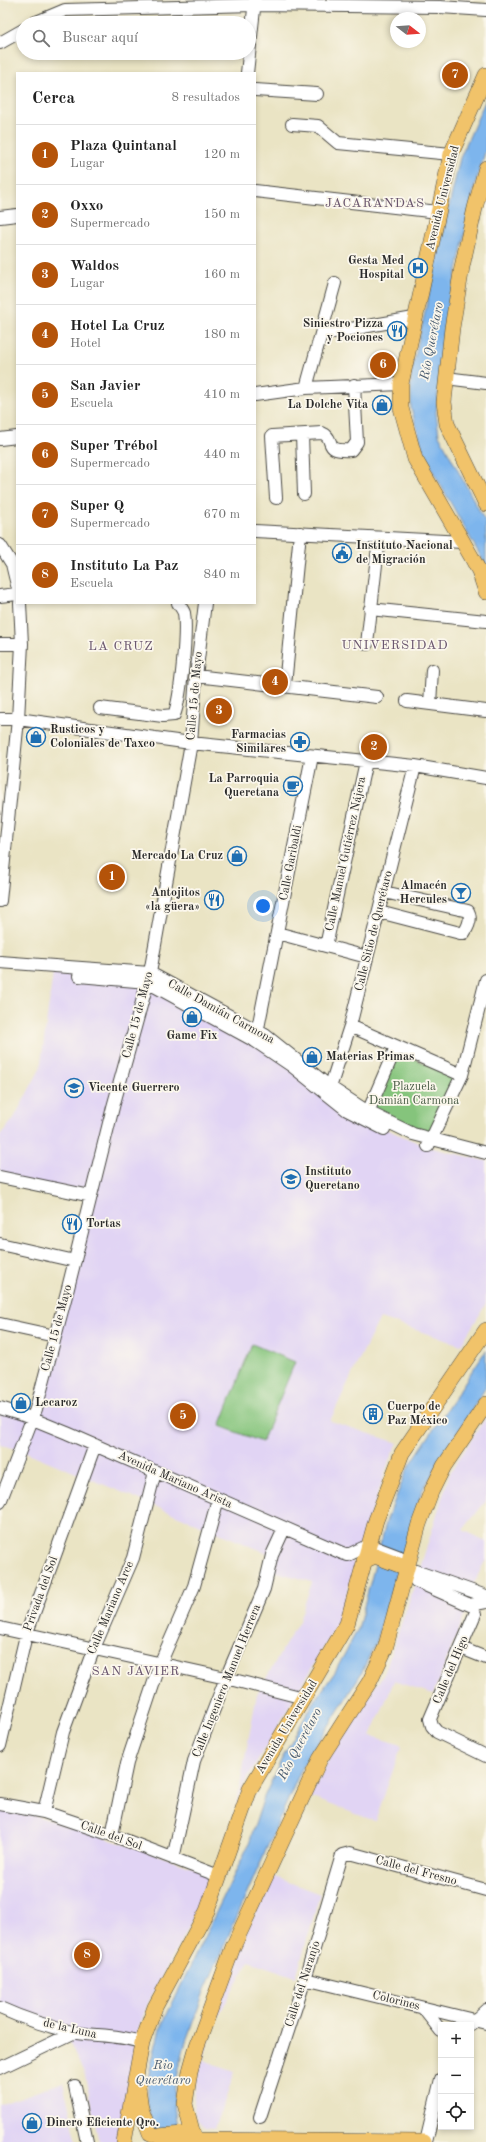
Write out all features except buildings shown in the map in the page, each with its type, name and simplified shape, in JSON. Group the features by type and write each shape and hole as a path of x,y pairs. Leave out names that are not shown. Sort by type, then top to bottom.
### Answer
{"main road":[{"name":"Avenida Universidad","path":"486,75 452,154 414,318 401,384 401,408 415,460 479,571 486,592"},
{"path":"486,168 480,209 462,267 444,402 447,424 486,504"},
{"name":"Avenida Universidad","path":"124,2142 142,2043 155,2007 207,1910 250,1790 347,1624 402,1453 486,1330"},
{"path":"193,2136 185,2104 190,2070 197,2046 233,1947 320,1759 370,1680 385,1649 404,1560 444,1466 486,1404"},
{"path":"370,1556 404,1560"},
{"path":"136,2076 141,2109 150,2133 158,2136 188,2133 193,2136"},
{"path":"171,2142 193,2136 251,2141 425,2142"}],"street":[{"path":"253,16 255,2"},
{"path":"46,16 65,5 255,2 440,7 486,10"},
{"path":"0,43 16,34"},
{"path":"247,72 248,60"},
{"path":"256,90 317,94"},
{"path":"292,124 318,126 338,143 452,154"},
{"path":"256,191 438,212"},
{"path":"0,217 16,215"},
{"path":"306,388 335,284"},
{"path":"322,334 414,318"},
{"path":"446,378 486,383"},
{"path":"256,395 306,388 401,384"},
{"path":"276,498 272,436 322,433 326,434 331,447 335,450 351,450 357,442 354,386"},
{"path":"302,435 304,494"},
{"path":"0,439 16,437"},
{"path":"256,531 463,542"},
{"path":"285,685 300,533"},
{"path":"367,644 379,538"},
{"path":"0,545 12,564 16,581"},
{"path":"0,596 16,594"},
{"path":"0,896 18,719 22,644 20,604"},
{"path":"100,708 163,716 174,715 178,705 184,637 184,612 179,604"},
{"name":"Calle 15 de Mayo","path":"0,1502 32,1419 149,977 191,743 196,676 205,604"},
{"path":"370,609 486,621"},
{"path":"184,637 201,638"},
{"path":"0,644 22,644"},
{"path":"430,704 432,670"},
{"path":"196,676 285,685 377,697"},
{"path":"406,701 486,711"},
{"name":"Calle Manuel Gutiérrez Nájera","path":"0,719 18,719 191,743 415,766 486,778"},
{"name":"Calle Garibaldi","path":"257,1036 312,756"},
{"name":"Calle Manuel Gutiérrez Nájera","path":"326,946 366,761"},
{"name":"Calle Sitio de Querétaro","path":"329,1091 350,1026 363,956 379,912 415,766"},
{"path":"379,912 460,933 464,933 467,929 470,918 468,911 384,892"},
{"path":"397,916 401,896"},
{"name":"Calle Manuel Gutiérrez Nájera","path":"277,933 363,956"},
{"name":"Calle Damián Carmona","path":"0,962 149,977 257,1036 292,1066 329,1091 364,1120 486,1161"},
{"name":"Calle Damián Carmona","path":"0,970 149,977"},
{"path":"430,1143 462,1075 486,980"},
{"path":"350,1026 462,1075"},
{"path":"368,1112 396,1047"},
{"name":"Calle Damián Carmona","path":"329,1091 430,1143 486,1153"},
{"path":"0,1177 91,1196"},
{"path":"0,1244 75,1261"},
{"path":"0,1324 55,1336"},
{"name":"Avenida Mariano Arista","path":"0,1408 32,1419 95,1445 284,1529 348,1555 355,1565 370,1556"},
{"name":"Privada del Sol","path":"0,1746 26,1635 95,1445"},
{"name":"Calle Mariano Arce","path":"44,1812 63,1732 94,1648 133,1558 155,1472"},
{"path":"112,1835 127,1763 160,1664 194,1586 218,1499"},
{"name":"Calle Ingeniero Manuel Herrera","path":"173,1859 194,1761 226,1678 264,1589 272,1556 284,1529"},
{"path":"348,1555 370,1556"},
{"path":"404,1560 486,1596"},
{"path":"404,1560 416,1581 470,1605 486,1602"},
{"name":"Calle del Higo","path":"475,1614 430,1719 432,1726 437,1732 486,1756"},
{"path":"0,1628 26,1635 94,1648 226,1678 304,1698"},
{"path":"461,1648 486,1658"},
{"name":"Calle del Sol","path":"0,1804 44,1812 112,1835 219,1876"},
{"name":"Calle del Fresno","path":"345,1853 486,1890"},
{"name":"Calle del Naranjo","path":"260,2117 305,1979 342,1855 345,1853"},
{"name":"Colorines","path":"305,1979 477,2023"},
{"name":"de la Luna","path":"0,2008 71,2034 132,2040 142,2043"},
{"path":"423,2008 438,2027"},
{"path":"477,2023 486,2010"},
{"path":"0,2068 71,2034"},
{"path":"75,2086 88,2142"},
{"path":"425,2142 438,2092"}],"shaded area":[{"path":"53,973 147,982 255,1041 364,1120 428,1147 486,1161 486,1304 461,1345 380,1318 354,1370 330,1421 398,1443 390,1458 358,1552 348,1555 355,1565 339,1621 243,1786 236,1805 257,1694 299,1621 312,1582 269,1570 272,1555 21,1450 0,1445 0,1408 32,1418 91,1197 0,1177 0,1135 13,1120 40,1069"},
{"path":"486,1417 486,1501 463,1530 486,1541 486,1559 472,1587 468,1607 433,1694 394,1681 371,1736 402,1745 375,1821 310,1797 343,1732 384,1674 416,1581 450,1473"},
{"path":"0,1804 212,1873 199,1907 148,2003 134,2040 142,2043 124,2142 99,2142 85,2076 67,2036 0,2008"},
{"path":"273,1876 320,1894 296,1977 249,1961 215,2022 203,2060 235,2071 215,2129 205,2128 198,2121 193,2109 201,2060 222,1984"},
{"path":"63,2082 77,2142 0,2142 0,2105"}],"green space":[{"name":"Plazuela Damián Carmona","path":"398,1052 457,1077 429,1135 373,1110"},
{"path":"252,1344 295,1362 262,1442 220,1426"}],"water":[{"name":"Río Querétaro","path":"486,99 486,149 475,185 445,327 436,413 439,435 486,523 486,566 425,457 411,408 411,374 460,158"},
{"name":"Rio Querétaro","path":"486,1350 486,1387 422,1491 375,1644 362,1672 300,1772 204,1992 186,2041 175,2085 174,2104 177,2129 152,2131 147,2099 149,2073 160,2029 248,1846 264,1797 284,1754 312,1705 335,1672 358,1629 387,1519 408,1468"}],"place":[{"name":"Super Q","path":"455,75"},
{"name":"Gesta Med Hospital","path":"418,268"},
{"name":"Siniestro Pizza y Pociones","path":"397,331"},
{"name":"Super Trébol","path":"383,365"},
{"name":"La Dolche Vita","path":"382,405"},
{"name":"Instituto Nacional de Migración","path":"342,553"},
{"name":"Hotel La Cruz","path":"275,682"},
{"name":"Waldos","path":"219,711"},
{"name":"Rusticos y Coloniales de Taxco","path":"36,737"},
{"name":"Farmacias Similares","path":"300,742"},
{"name":"Oxxo","path":"374,747"},
{"name":"La Parroquia Queretana","path":"293,786"},
{"name":"Mercado La Cruz","path":"237,856"},
{"name":"Plaza Quintanal","path":"112,877"},
{"name":"Almacén Hercules","path":"461,893"},
{"name":"Antojitos «la güera»","path":"214,900"},
{"name":"Game Fix","path":"192,1017"},
{"name":"Materias Primas","path":"312,1057"},
{"name":"Vicente Guerrero","path":"74,1088"},
{"name":"Instituto Queretano","path":"291,1179"},
{"name":"Tortas","path":"72,1224"},
{"name":"Lecaroz","path":"21,1403"},
{"name":"Cuerpo de Paz México","path":"373,1414"},
{"name":"San Javier","path":"183,1416"},
{"name":"Instituto La Paz","path":"87,1955"},
{"name":"Dinero Eficiente Qro.","path":"32,2123"}],"district":[{"name":"JACARANDAS","path":"375,203"},
{"name":"UNIVERSIDAD","path":"395,645"},
{"name":"LA CRUZ","path":"121,646"},
{"name":"SAN JAVIER","path":"136,1671"}]}
